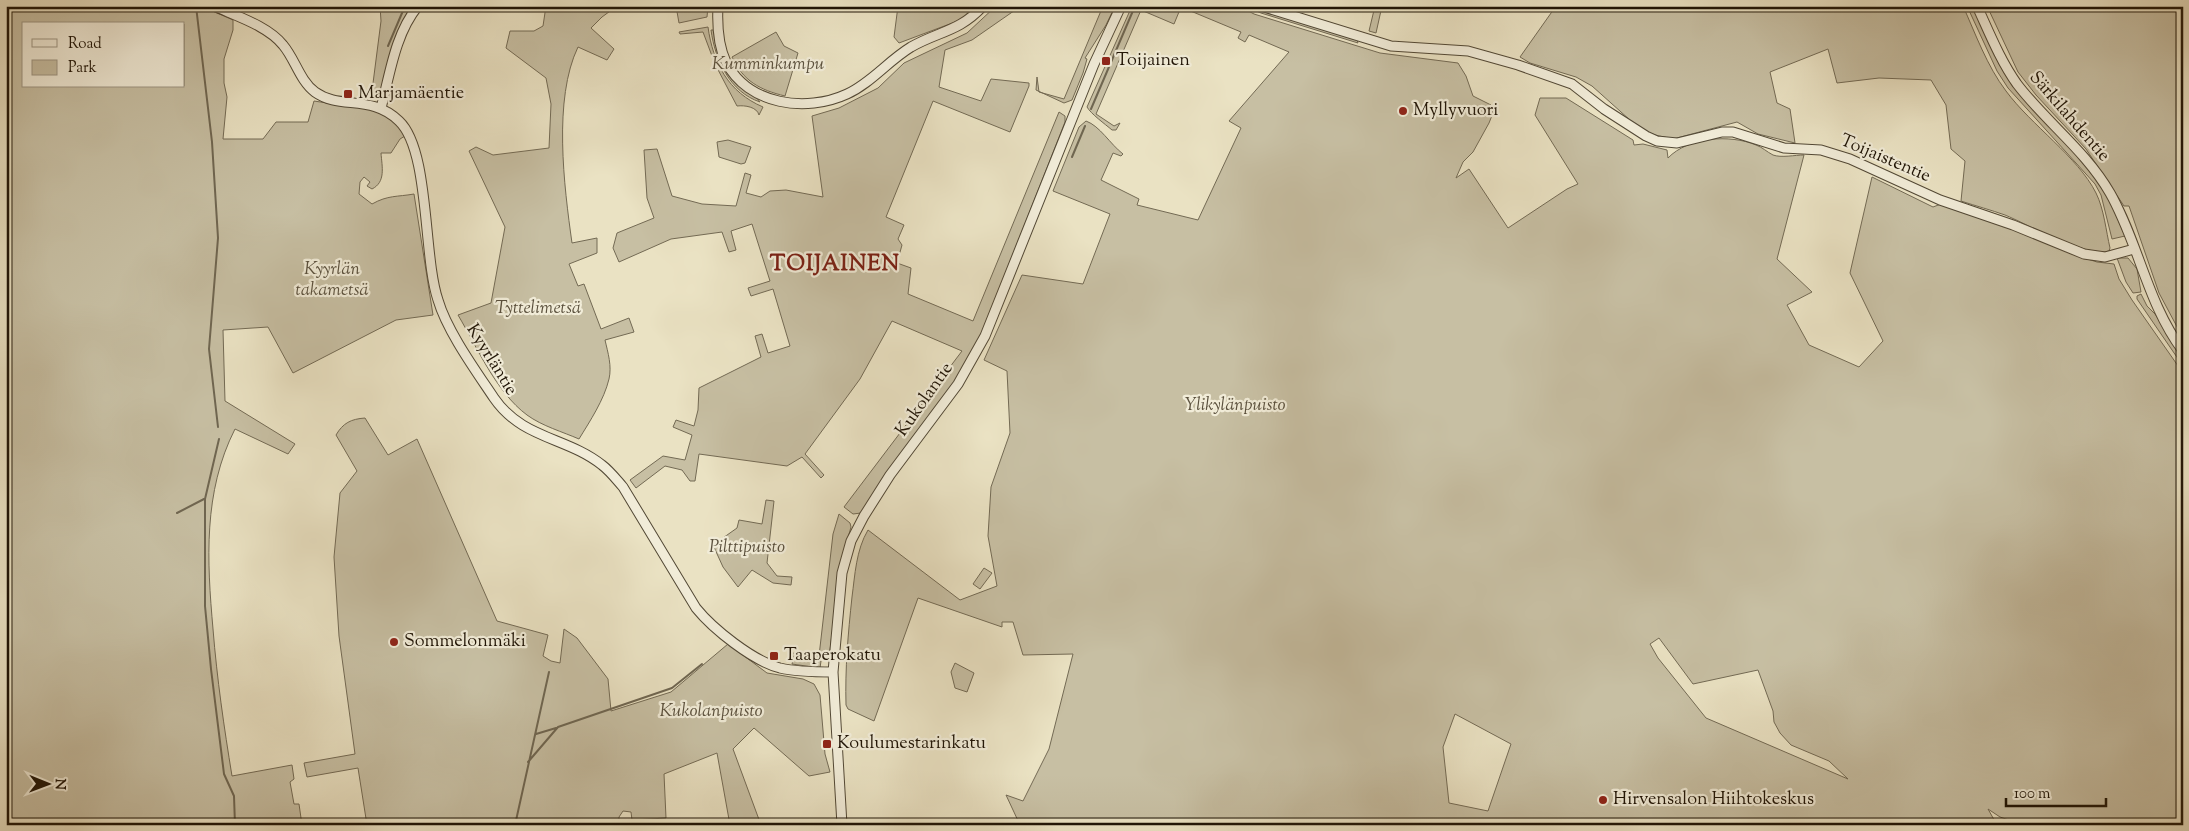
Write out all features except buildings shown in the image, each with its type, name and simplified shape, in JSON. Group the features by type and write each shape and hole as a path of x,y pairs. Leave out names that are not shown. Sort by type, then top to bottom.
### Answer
{"street":[{"name":"Kyyrläntie","path":"214,6 277,38 287,50 306,82 316,92 332,99 366,103 381,108 404,126 416,150 437,300 456,336 501,408 513,420 528,430 579,452 601,464 609,471 622,487 696,608 737,644 760,660 780,668 833,672"},
{"path":"381,108 399,40 407,22 418,6"},
{"path":"718,6 717,23 721,46 726,61 736,76 746,86 769,98 806,104 830,101 848,94 865,84 905,51 966,23 983,6"},
{"name":"Kukolantie","path":"842,825 833,672 842,573 851,541 861,520 890,475 958,384 984,336 1091,73 1121,6"},
{"name":"Toijaistentie","path":"1261,6 1390,46 1468,51 1518,65 1572,84 1604,109 1657,141 1677,143 1733,132 1784,148 1821,150 1850,159 1940,200 2013,225 2084,254 2105,257 2134,249"},
{"name":"Särkilahdentie","path":"1977,6 2001,57 2016,82 2104,182 2121,214 2134,249"},
{"path":"2134,249 2160,316 2183,351"}],"green space":[{"name":"Kyyrlän takametsä","path":"6,6 201,6 233,20 233,30 224,59 224,83 227,97 223,139 263,139 276,122 308,122 314,101 364,108 376,112 387,117 405,136 400,139 391,153 381,153 382,174 376,186 372,189 367,186 370,182 364,177 360,182 359,194 372,204 388,198 414,194 433,315 396,320 293,373 268,327 223,330 225,401 295,444 288,454 235,429 217,477 210,527 209,578 221,703 229,758 232,776 292,765 294,779 290,782 294,804 299,804 302,825 6,825"},
{"path":"380,6 412,6 402,22 382,92 372,91 381,21"},
{"name":"Tyttelimetsä","path":"546,6 617,6 591,28 614,49 607,60 578,47 570,68 565,92 563,117 564,170 572,243 597,238 597,253 569,264 578,286 584,284 601,329 629,318 634,332 605,340 610,364 607,387 579,439 539,422 527,415 516,405 497,382 458,315 491,303 505,227 469,151 476,147 493,155 549,148 551,104 546,78 506,48 510,31 534,31 543,26"},
{"path":"676,6 708,6 707,17 679,23"},
{"path":"898,6 973,6 963,19 899,43 894,37"},
{"path":"996,6 1021,6 972,40 945,50 939,87 981,101 991,79 1029,83 1029,86 1010,132 933,101 886,217 904,225 898,239 902,245 897,263 911,268 908,294 973,321 1059,112 1065,116 1065,122 980,338 939,406 861,513 853,514 844,507 962,351 892,321 860,379 805,454 824,475 821,478 802,457 787,466 699,454 695,481 690,481 682,470 665,466 636,488 630,480 663,456 685,460 692,435 673,427 676,420 694,426 698,410 699,388 761,357 755,336 762,334 768,353 790,346 773,289 751,296 748,288 770,281 752,224 731,231 736,250 729,252 722,232 671,239 619,262 613,248 617,233 654,218 647,198 644,150 657,149 672,196 702,204 736,206 745,173 751,175 746,193 761,197 770,191 786,190 823,197 812,116 839,108 878,88 904,63 967,33"},
{"path":"1103,6 1115,6 1106,25 1085,58 1087,59 1083,73 1072,100 1064,103 1042,93 1064,99"},
{"name":"Ylikylänpuisto","path":"1132,6 1239,6 1254,14 1380,53 1458,63 1466,76 1473,96 1491,105 1493,113 1473,152 1463,162 1456,178 1469,169 1508,228 1567,189 1578,184 1535,115 1540,98 1566,98 1633,140 1634,145 1643,144 1667,150 1668,158 1676,151 1698,142 1722,139 1746,142 1776,156 1804,155 1777,259 1812,292 1787,305 1809,345 1859,367 1883,341 1850,273 1872,177 1933,207 1941,204 2016,230 2075,255 2097,262 2114,264 2119,279 2132,300 2183,373 2183,825 2023,825 2000,817 1988,809 1997,825 1020,825 1006,795 1023,801 1049,749 1073,654 1023,655 1013,622 1002,622 1002,627 918,598 874,721 848,709 846,705 846,665 858,554 868,530 960,600 997,586 988,536 991,487 1010,433 1007,371 984,360 1022,275 1083,284 1110,214 1053,191 1079,127 1086,121 1091,123 1123,154 1121,156 1113,153 1101,180 1139,199 1137,205 1198,220 1241,128 1229,121 1289,52 1249,35 1245,42 1238,38 1241,32 1181,7 1174,24 1141,10 1096,114 1114,126 1120,123 1116,130 1112,130 1087,107","holes":["1659,638 1693,684 1758,670 1773,711 1774,722 1780,733 1791,745 1829,761 1848,779 1706,718 1658,658 1650,644","1455,714 1511,744 1488,811 1449,803 1443,747"]},
{"path":"1245,6 1252,6 1357,40 1358,43 1261,13"},
{"path":"1375,6 1382,6 1376,33 1369,31"},
{"path":"1556,6 1963,6 1987,61 2006,91 2016,104 2078,167 2096,193 2101,206 2110,248 2109,251 2087,250 2005,215 1961,201 1965,161 1951,149 1946,105 1931,80 1879,78 1837,83 1828,49 1770,72 1777,103 1790,109 1795,143 1758,134 1737,122 1673,139 1640,129 1592,86 1576,77 1530,63 1520,57"},
{"path":"1967,6 1973,6 1993,51 2094,176 2110,201 2125,236 2112,239 2101,195 2095,184 2008,88 1997,71"},
{"path":"1987,6 2183,6 2183,338 2159,293 2129,206 2124,206 2086,149 2036,95 2018,72"},
{"path":"708,27 714,53 724,75 740,93 763,107 759,115 756,110 750,107 737,106 715,64 703,32 680,34 679,32"},
{"path":"711,30 714,30 719,51 760,102 740,91 732,83 720,63"},
{"name":"Kumminkumpu","path":"776,32 784,46 798,53 785,96 768,91 753,83 741,72 732,57"},
{"path":"1037,77 1039,91 1036,90"},
{"path":"728,140 751,147 745,163 741,164 719,157 717,142"},
{"path":"2117,258 2128,258 2137,269 2141,292 2133,293 2126,282"},
{"path":"2141,294 2147,306 2155,314 2183,357 2183,366 2137,299 2137,296"},
{"name":"Kukolanpuisto","path":"365,418 388,455 417,439 497,621 548,635 543,656 551,661 560,663 564,629 577,638 608,679 611,711 671,692 728,644 767,673 803,679 814,684 820,695 825,754 830,772 809,776 754,728 733,749 761,825 730,825 717,753 664,774 666,818 632,820 631,812 623,811 619,817 619,825 367,825 358,768 307,777 304,763 355,754 339,636 334,557 340,493 357,471 336,435 348,422"},
{"name":"Pilttipuisto","path":"766,500 774,501 767,563 777,576 792,577 791,585 773,583 752,570 738,587 723,567 713,545 737,528 739,520 762,524"},
{"path":"839,514 850,523 851,527 841,563 829,658 791,657 792,653 819,656 833,534"},
{"path":"984,568 992,573 980,589 973,584"},
{"path":"793,660 821,661 820,668 792,664"},
{"path":"955,663 974,673 967,692 955,688 951,672"}],"waterway":[{"path":"196,6 212,142 218,238 209,349 218,427"},
{"path":"388,46 405,6"},
{"path":"1091,109 1135,6"},
{"path":"1072,157 1085,126"},
{"path":"219,439 205,499 205,606 224,774 234,796 235,825"},
{"path":"177,513 204,499"},
{"path":"528,762 558,727 672,688 702,664"},
{"path":"515,825 549,672"},
{"path":"536,734 556,728"}],"place":[{"name":"Toijainen","path":"1106,61"},
{"name":"Marjamäentie","path":"348,94"},
{"name":"Myllyvuori","path":"1403,111"},
{"name":"Sommelonmäki","path":"394,642"},
{"name":"Taaperokatu","path":"774,656"},
{"name":"Koulumestarinkatu","path":"827,744"},
{"name":"Hirvensalon Hiihtokeskus","path":"1603,800"}],"district":[{"name":"TOIJAINEN","path":"835,265"}]}
